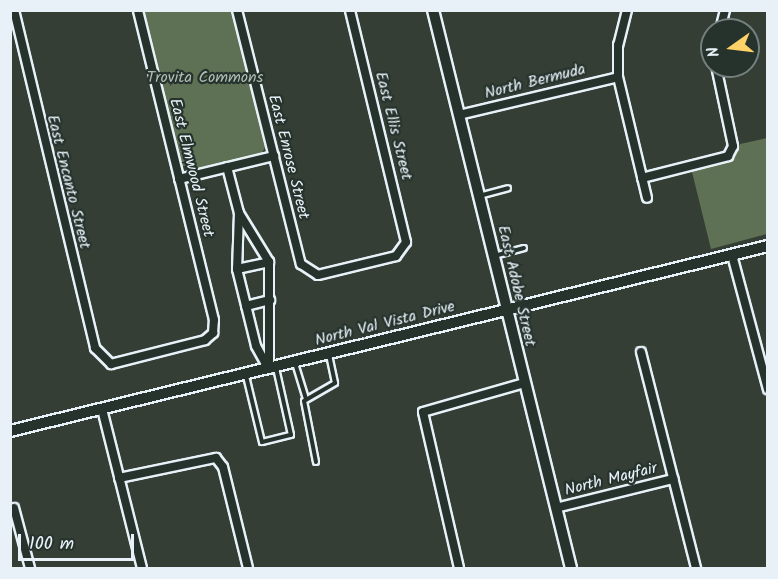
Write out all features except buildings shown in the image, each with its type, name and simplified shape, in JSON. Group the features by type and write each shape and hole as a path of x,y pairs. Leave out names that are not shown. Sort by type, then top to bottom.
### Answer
{"main road":[{"name":"East Adobe Street","path":"433,10 571,568"},
{"name":"North Val Vista Drive","path":"10,431 768,246"}],"street":[{"name":"East Encanto Street","path":"14,10 95,348 102,358 111,364 205,340 213,333"},
{"name":"East Elmwood Street","path":"138,10 213,333"},
{"name":"East Enrose Street","path":"237,10 301,264 309,273"},
{"name":"East Ellis Street","path":"309,273 375,261 404,249 406,238 350,10"},
{"path":"627,10 618,45 618,77 647,198"},
{"name":"North Bermuda","path":"459,115 618,77"},
{"path":"642,178 728,156 733,147 719,78"},
{"path":"179,179 274,156"},
{"path":"227,167 239,213 268,262 272,368"},
{"path":"239,213 237,269 256,346 272,368"},
{"path":"732,255 767,385"},
{"path":"237,269 268,262"},
{"path":"246,306 270,300"},
{"path":"641,352 696,568"},
{"path":"459,568 423,412 524,383"},
{"path":"102,409 141,568"},
{"path":"119,478 216,458 223,467 248,568"},
{"name":"North Mayfair","path":"556,508 673,479"},
{"path":"15,508 30,568"}],"lane":[{"path":"479,197 508,188"},
{"path":"493,256 524,248"},
{"path":"306,398 335,383 328,354"},
{"path":"295,362 306,398 316,462"},
{"path":"245,374 262,442 291,435 272,368"}],"green space":[{"name":"Trovita Commons","path":"143,11 232,11 266,146 260,156 194,173 182,165"},
{"path":"767,138 767,234 711,249 692,172 733,161 740,144"}]}
